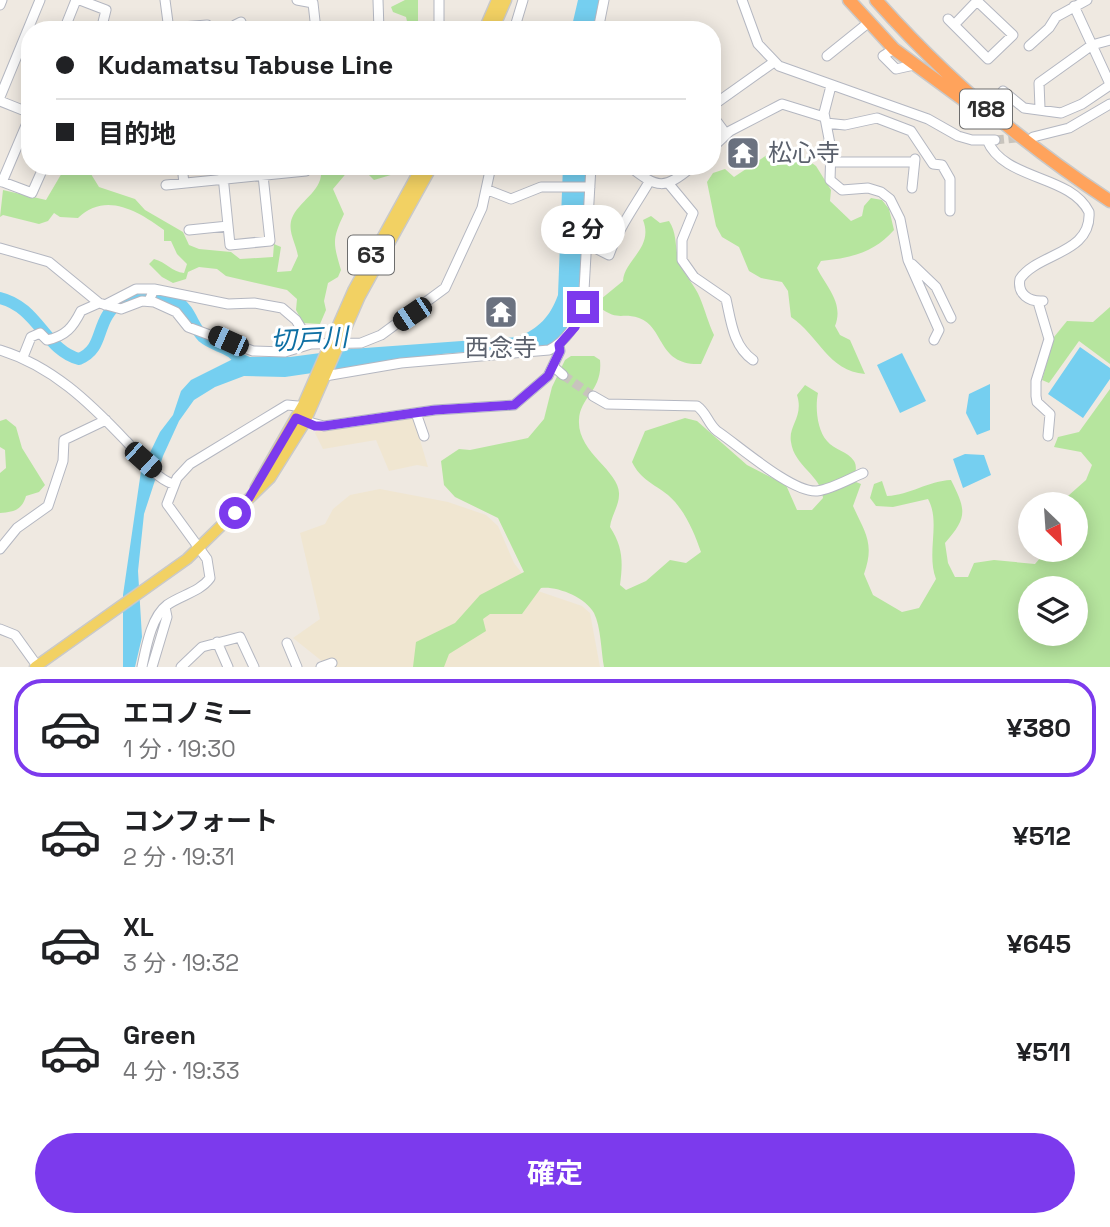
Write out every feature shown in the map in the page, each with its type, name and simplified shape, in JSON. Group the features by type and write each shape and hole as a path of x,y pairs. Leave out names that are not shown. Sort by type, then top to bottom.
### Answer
{"highway":[{"path":"849,0 868,23 914,65 1015,134"},
{"name":"188","path":"876,0 939,66 1015,134 1110,201"},
{"path":"884,0 939,66"}],"main road":[{"path":"488,21 498,0"},
{"path":"497,21 506,0"},
{"name":"63","path":"37,666 200,548 249,498 307,407 323,375 372,253 417,175"},
{"name":"63","path":"335,344 427,175"}],"street":[{"path":"0,5 2,0"},
{"path":"32,21 40,0"},
{"path":"68,21 78,0 106,10 103,21"},
{"path":"165,0 168,21"},
{"path":"297,0 313,3 315,21"},
{"path":"378,0 379,21"},
{"path":"439,0 439,21"},
{"path":"517,21 523,0"},
{"path":"600,21 604,0"},
{"path":"742,0 758,44 774,62 831,86 928,119 958,136 991,140 996,154 1011,164 1079,198 1090,217 1074,245 1034,267 1020,279 1022,293 1041,301 1049,339 1038,374 1036,396 1037,402 1050,414 1048,436"},
{"path":"1029,46 1049,28 1056,17 1087,0"},
{"path":"977,1 1013,35 988,59 951,22 977,1"},
{"path":"1003,91 1024,108 1040,108 1061,113 1082,104 1110,85 1074,6"},
{"path":"827,57 868,23"},
{"path":"1040,108 1039,83 1093,45 1110,40"},
{"path":"21,47 0,99 21,110"},
{"path":"721,100 774,62"},
{"path":"831,86 824,104 831,149 830,180 834,187 850,191 868,188 881,192 890,199 900,219 908,260 939,330 934,340"},
{"path":"721,139 726,134 786,103 816,117 845,125 877,118 911,131 933,164 942,165 948,174 950,211"},
{"path":"1033,137 1069,128 1110,104"},
{"path":"721,127 726,134"},
{"path":"21,136 1,182 32,193 40,175"},
{"path":"912,188 914,162 920,148"},
{"path":"830,162 914,162"},
{"path":"183,175 184,183"},
{"path":"223,175 230,245 270,241 262,175"},
{"path":"166,185 242,175"},
{"path":"0,247 49,261 104,305 121,309 149,301 170,308 198,330 253,351 285,352 311,344 361,343 382,335 445,288 472,234 488,190 490,175"},
{"path":"323,375 401,363 549,350 559,345 575,327 583,307 590,175"},
{"path":"640,175 649,182 669,184 681,175"},
{"path":"1064,190 1073,177"},
{"path":"585,243 609,255 616,235 629,220 649,182"},
{"path":"669,184 693,213 681,250 687,269 726,299 727,315 741,350 753,360"},
{"path":"488,190 511,199 541,187 588,187"},
{"path":"189,230 228,226"},
{"path":"908,260 936,287 951,318"},
{"path":"23,357 31,337 40,333 47,340 61,337 75,324 81,312 104,305 136,289 154,289 228,304 254,303 282,308 296,320 311,344"},
{"path":"149,301 154,289"},
{"path":"300,420 324,426 416,413 514,405 538,386 554,367 559,345"},
{"path":"0,350 23,357 64,382 106,420 160,476 173,484"},
{"path":"554,367 563,375"},
{"path":"593,396 607,404 697,406 704,411 711,425 733,440 749,458 805,490 823,490 863,473"},
{"path":"142,667 150,636 165,607 199,589 210,578 207,559 167,504 173,484 190,464 286,404 307,407"},
{"path":"416,413 424,436"},
{"path":"0,550 17,528 48,506 63,461 64,440 106,420"},
{"path":"152,667 156,645 167,617 165,607"},
{"path":"0,629 15,635 37,666"},
{"path":"181,667 195,651 240,637 254,667"},
{"path":"217,642 228,667"},
{"path":"287,643 298,667"},
{"path":"321,667 332,663"}],"shaded area":[{"path":"413,416 428,467 417,465 389,471 376,440 323,449 315,433 317,430"},
{"path":"380,489 448,502 486,515 498,526 514,563 535,590 582,606 590,613 600,667 336,667 331,658 323,662 293,638 320,619 300,533 325,524 333,509 350,495"}],"green space":[{"path":"405,0 418,0 418,21 407,21 406,17 393,12 391,7"},
{"path":"776,149 789,155 802,156 816,166 831,190 830,201 851,221 862,216 864,206 871,198 882,200 889,209 894,230 886,238 861,253 821,261 817,268 836,303 835,326 840,335 850,340 865,374 852,371 833,360 791,317 788,291 782,282 761,278 749,271 739,247 722,237 716,226 707,182 712,175 721,175 721,170 725,169 734,177"},
{"path":"61,175 92,175 99,187 135,199 145,210 183,232 189,245 199,249 231,252 240,259 273,257 274,244 281,247 277,272 291,271 298,256 291,232 292,218 316,188 321,175 345,175 333,189 344,214 335,241 341,270 338,277 328,283 324,301 326,310 320,324 303,323 296,310 297,299 287,290 226,276 217,269 199,267 188,272 186,279 173,283 162,277 149,264 154,259 184,273 187,264 177,254 171,241 164,241 164,230 122,207 100,206 78,218 60,217 54,213 48,221 39,224 3,215 0,217 3,190 46,200"},
{"path":"369,175 391,175 374,180"},
{"path":"651,216 660,223 669,221 672,226 680,264 698,293 714,335 701,364 676,359 653,329 639,318 611,314 599,307 601,299 623,281 645,238 643,220"},
{"path":"1110,307 1110,364 1079,341 1049,383 1042,380 1054,337 1067,321 1093,322"},
{"path":"571,356 594,356 600,360 598,379 580,412 580,432 591,452 618,486 619,499 610,527 621,555 620,585 626,590 646,581 670,560 686,563 701,552 679,507 668,495 643,477 632,462 645,431 685,418 697,421 747,465 786,485 797,510 812,510 823,498 821,490 797,458 791,436 799,409 797,395 805,385 818,393 821,431 830,444 848,455 855,463 856,482 861,484 853,506 869,546 864,574 873,595 902,612 919,608 936,579 932,559 932,508 928,499 893,507 876,506 870,498 874,484 882,481 887,496 951,480 962,506 961,520 945,543 948,563 955,577 968,577 974,563 994,560 1035,564 1088,562 1088,492 1072,492 1086,480 1092,465 1081,452 1054,447 1058,437 1079,432 1110,389 1110,667 604,667 596,619 590,607 562,591 541,588 522,614 490,614 483,619 486,631 449,654 444,667 413,667 416,642 455,623 480,595 524,572 498,518 455,497 444,485 441,461 459,449 470,450 528,438 544,419 552,387 565,360"},
{"path":"6,419 16,427 22,448 45,485 39,492 26,496 17,509 0,513 0,473 6,468 5,450 0,447 0,421"}],"water":[{"path":"578,0 599,0 595,21 573,21"},
{"path":"563,175 586,175 581,296 565,332 551,345 442,354 285,377 244,376 215,387 194,400 179,421 163,456 144,514 138,571 142,637 135,667 123,667 123,595 141,471 160,432 173,415 181,391 191,380 243,354 250,357 290,357 351,349 518,337 543,321 558,295"},
{"path":"1080,347 1110,368 1110,379 1083,418 1048,394"},
{"path":"902,353 926,401 900,413 877,365"},
{"path":"990,384 990,430 977,435 966,413 969,394"},
{"path":"965,454 984,455 991,475 963,488 953,459"}],"waterway":[{"path":"0,298 24,310 58,347 79,359 91,351 107,316 121,301 139,294 159,294 182,305 203,337 229,350 242,364"}],"tunnel":[{"path":"995,140 1025,137"},
{"path":"563,375 593,396"}],"place":[{"name":"松心寺","path":"743,153"},
{"name":"西念寺","path":"501,312"}],"route":[{"path":"235,513 249,498 296,418 315,426 324,426 435,410 514,405 548,376 560,351 559,345 575,327 583,307"}],"water label":[{"name":"切戸川","path":"309,339"}]}
